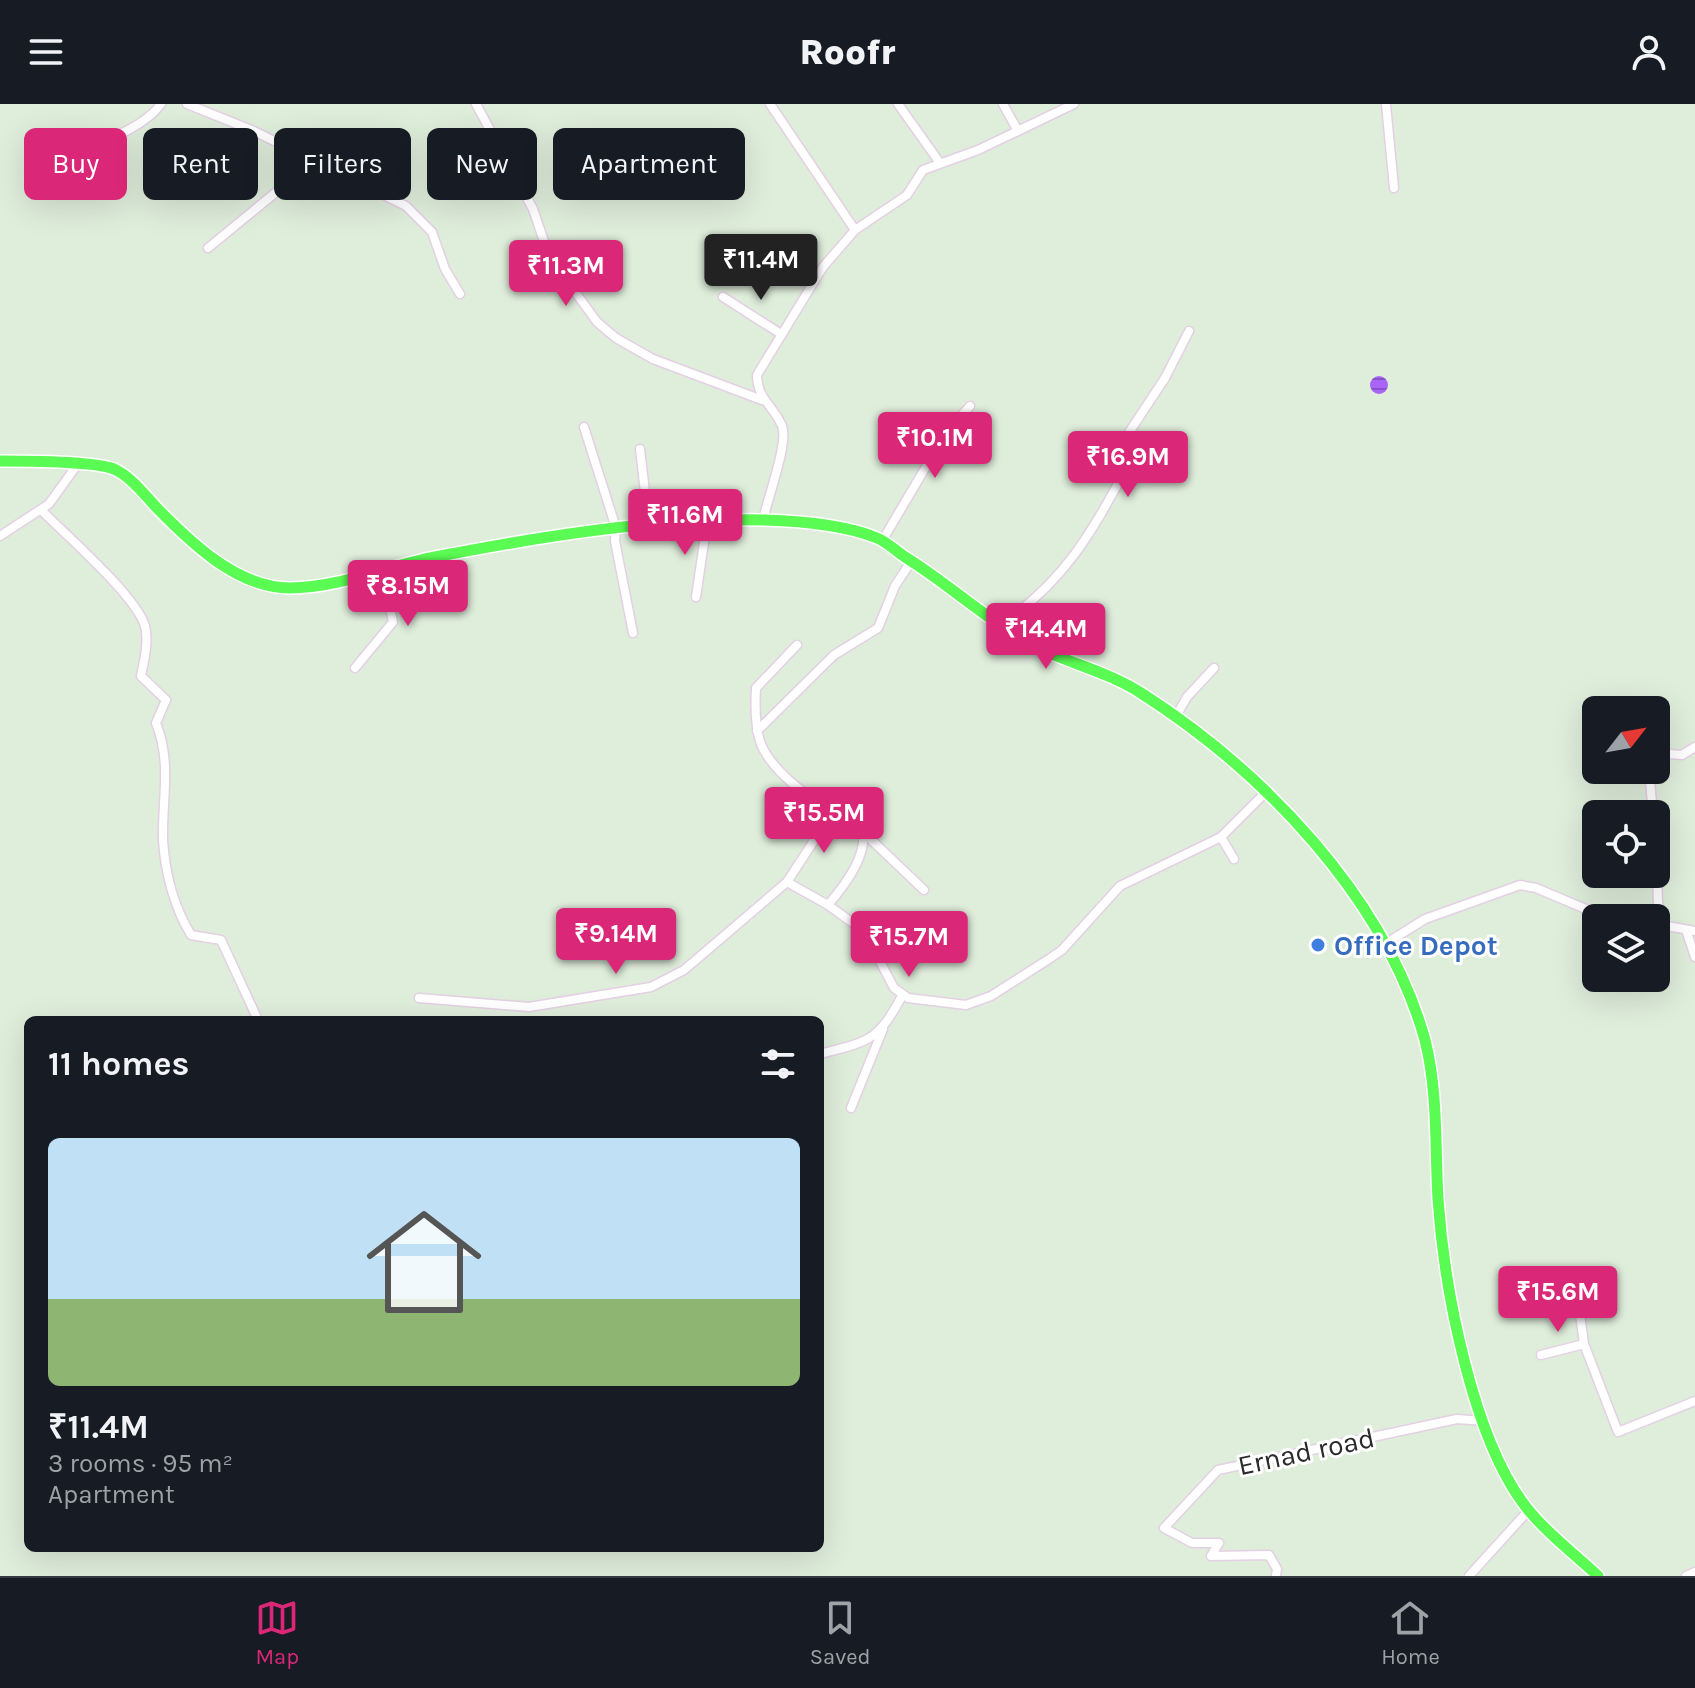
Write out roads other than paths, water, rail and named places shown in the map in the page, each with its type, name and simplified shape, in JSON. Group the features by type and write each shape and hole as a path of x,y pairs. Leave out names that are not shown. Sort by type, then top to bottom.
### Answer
{"main road":[{"path":"0,461 116,470 182,533 221,564 257,581 287,588 339,581 503,543 616,528 763,520 839,528 882,541 1036,648 1111,676 1144,694 1217,750 1265,793 1344,877 1385,944 1425,1041 1434,1102 1439,1209 1448,1283 1484,1421 1502,1465 1528,1511 1598,1576"}],"street":[{"path":"127,130 152,117 161,104"},
{"path":"187,104 274,142"},
{"path":"476,104 533,209 549,256 597,322 616,338 653,359 763,401"},
{"path":"770,104 855,230"},
{"path":"898,104 940,163"},
{"path":"1003,104 1018,131"},
{"path":"763,520 784,442 783,426 763,401 757,388 757,375 823,267 855,230 907,195 923,170 1074,104"},
{"path":"1386,104 1394,188"},
{"path":"208,248 274,194"},
{"path":"393,200 406,206 432,232 445,269 460,294"},
{"path":"723,297 781,334"},
{"path":"1001,625 1060,576 1079,553 1130,462 1120,449 1122,443 1165,378 1189,331"},
{"path":"882,541 946,433 970,406"},
{"path":"584,427 616,528 615,541 633,633"},
{"path":"640,449 649,526"},
{"path":"0,536 58,496 77,465"},
{"path":"41,510 103,571 142,619 146,642 141,676 166,700 156,723 166,747 163,838 173,895 191,935 221,940 256,1016"},
{"path":"696,597 707,522"},
{"path":"757,731 834,655 878,628 895,586 912,560"},
{"path":"355,668 393,622 382,569"},
{"path":"797,645 756,688 757,731 764,751 785,775 834,810 852,813 860,821 863,839 850,878 828,905"},
{"path":"1175,718 1187,697 1214,668"},
{"path":"1670,754 1682,755 1695,747"},
{"path":"787,882 828,905 864,931 894,988 908,998 966,1005 991,996 1062,950 1120,886 1221,837 1265,793"},
{"path":"419,998 529,1007 651,987 684,970 787,882 834,810"},
{"path":"862,831 924,890"},
{"path":"1221,837 1234,859"},
{"path":"1385,944 1425,919 1520,885 1536,888 1582,907"},
{"path":"1670,926 1691,930 1695,957"},
{"path":"851,1108 883,1028 903,994"},
{"path":"824,1053 862,1043 883,1028"},
{"path":"1577,1292 1584,1344 1618,1432 1695,1401"},
{"path":"1541,1355 1584,1344"},
{"name":"Ernad road","path":"1276,1576 1277,1569 1269,1555 1211,1556 1219,1543 1192,1543 1164,1528 1218,1470 1457,1419 1484,1421"},
{"path":"1469,1576 1528,1511"},
{"path":"1686,1576 1695,1572"}],"place":[{"name":"Office Depot","path":"1318,945"}]}
